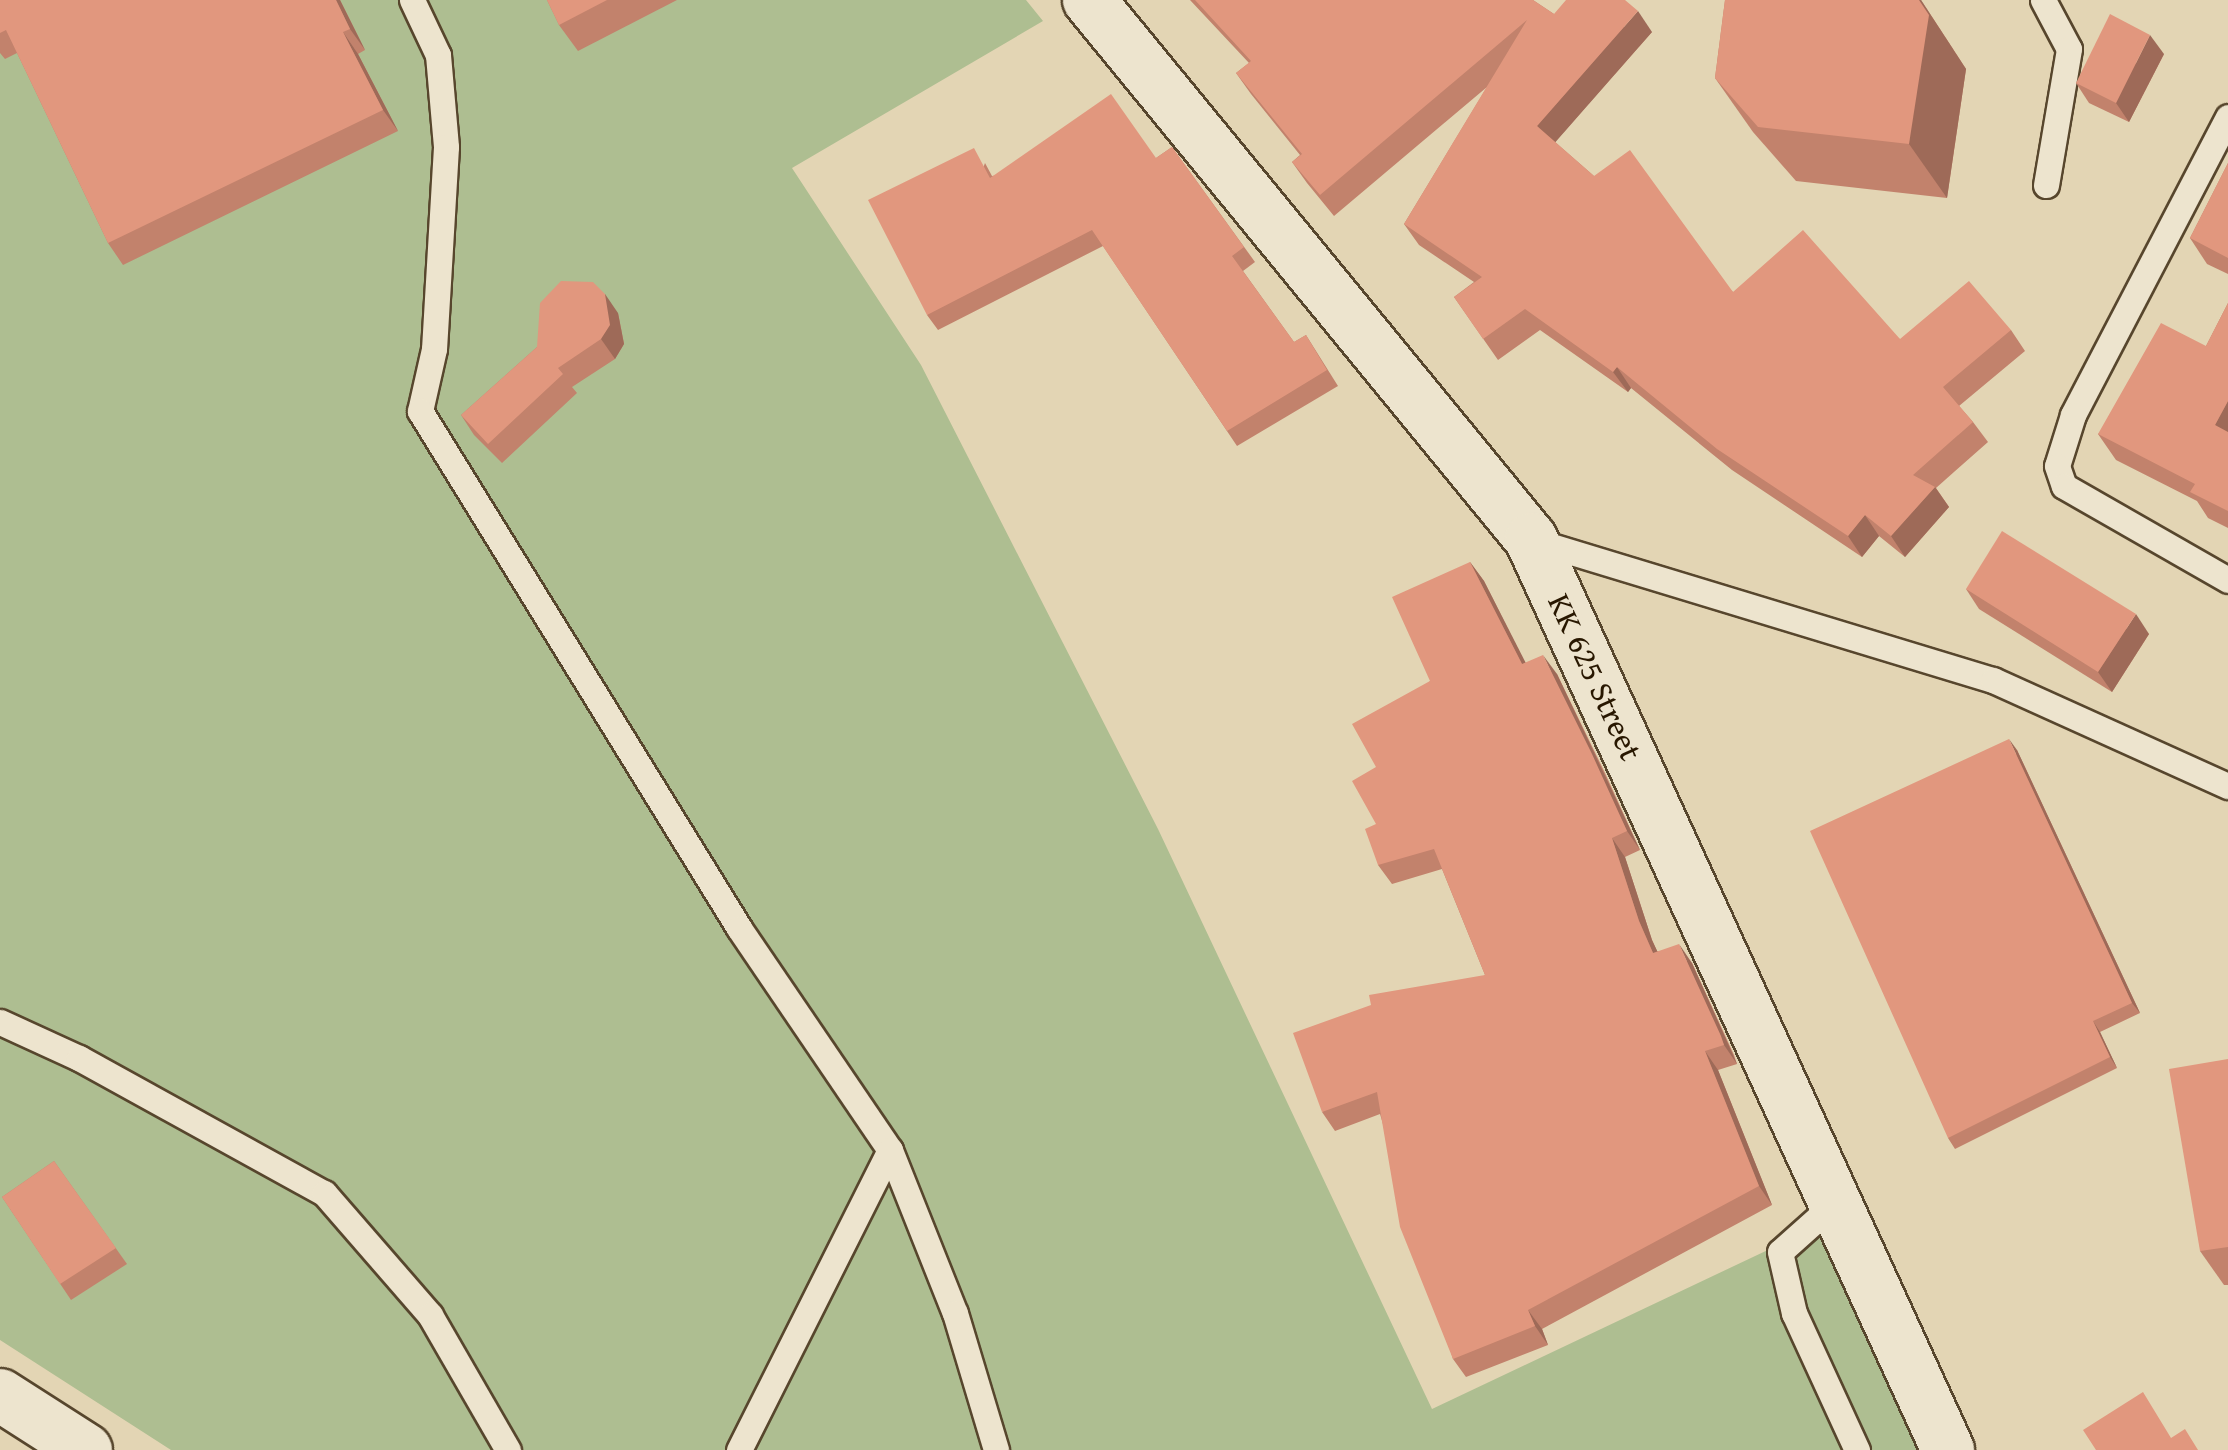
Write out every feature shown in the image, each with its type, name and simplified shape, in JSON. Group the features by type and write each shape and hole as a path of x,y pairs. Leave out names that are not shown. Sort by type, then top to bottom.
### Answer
{"street":[{"name":"KK 625 Street","path":"1088,0 1530,539 1948,1450"},
{"path":"0,1395 86,1450"}],"lane":[{"path":"412,0 438,55 446,146 434,349 420,412 739,928 890,1150 955,1313 996,1450"},
{"path":"2044,0 2070,49 2046,186"},
{"path":"2228,117 2073,415 2057,466 2064,486 2228,580"},
{"path":"1530,539 1993,680 2228,786"},
{"path":"0,1022 80,1058 324,1193 430,1316 508,1450"},
{"path":"739,1450 890,1150"},
{"path":"1837,1201 1780,1252 1794,1313 1857,1450"}],"green space":[{"path":"0,0 1026,0 1043,21 792,168 921,365 1158,829 1432,1409 1829,1221 1933,1450 171,1450 0,1340"}],"building":[{"path":"0,0 336,0 350,29 343,32 383,110 108,243 6,30 0,33"},
{"path":"547,0 607,0 559,25"},
{"path":"1195,0 1533,0 1554,14 1566,0 1625,0 1638,11 1537,126 1594,176 1630,150 1733,292 1803,230 1900,339 1969,281 2011,330 1943,387 1973,422 1913,475 1935,487 1891,536 1865,515 1848,536 1717,449 1617,367 1613,372 1525,309 1483,339 1454,297 1482,277 1404,224 1527,20 1320,195 1292,162 1302,154 1236,73 1251,61"},
{"path":"1725,0 1919,0 1929,15 1909,144 1758,127 1715,78"},
{"path":"2110,14 2150,35 2116,103 2076,83"},
{"path":"1111,94 1156,158 1172,147 1244,247 1232,256 1294,342 1306,335 1327,370 1227,431 1092,230 927,315 868,200 974,148 990,178"},
{"path":"2228,163 2228,258 2190,238"},
{"path":"561,281 593,282 605,294 610,325 601,339 558,368 563,374 488,444 461,415 537,347 540,303"},
{"path":"2228,303 2228,401 2215,425 2228,432 2228,511 2190,492 2195,484 2098,434 2161,323 2206,346"},
{"path":"2002,531 2136,614 2098,672 1966,589"},
{"path":"1470,562 1522,664 1543,655 1592,754 1627,831 1612,838 1653,953 1679,944 1721,1036 1724,1045 1705,1051 1759,1186 1528,1310 1535,1326 1453,1359 1400,1227 1377,1092 1322,1112 1293,1033 1371,1005 1369,995 1485,975 1434,849 1378,865 1365,829 1376,824 1352,781 1376,767 1352,724 1430,681 1392,597"},
{"path":"2009,739 2132,1003 2093,1021 2110,1057 1948,1138 1810,831"},
{"path":"2228,1059 2228,1247 2200,1251 2169,1069"},
{"path":"54,1161 116,1248 60,1284 2,1197"},
{"path":"2143,1392 2171,1438 2185,1429 2198,1450 2096,1450 2083,1430"}]}
